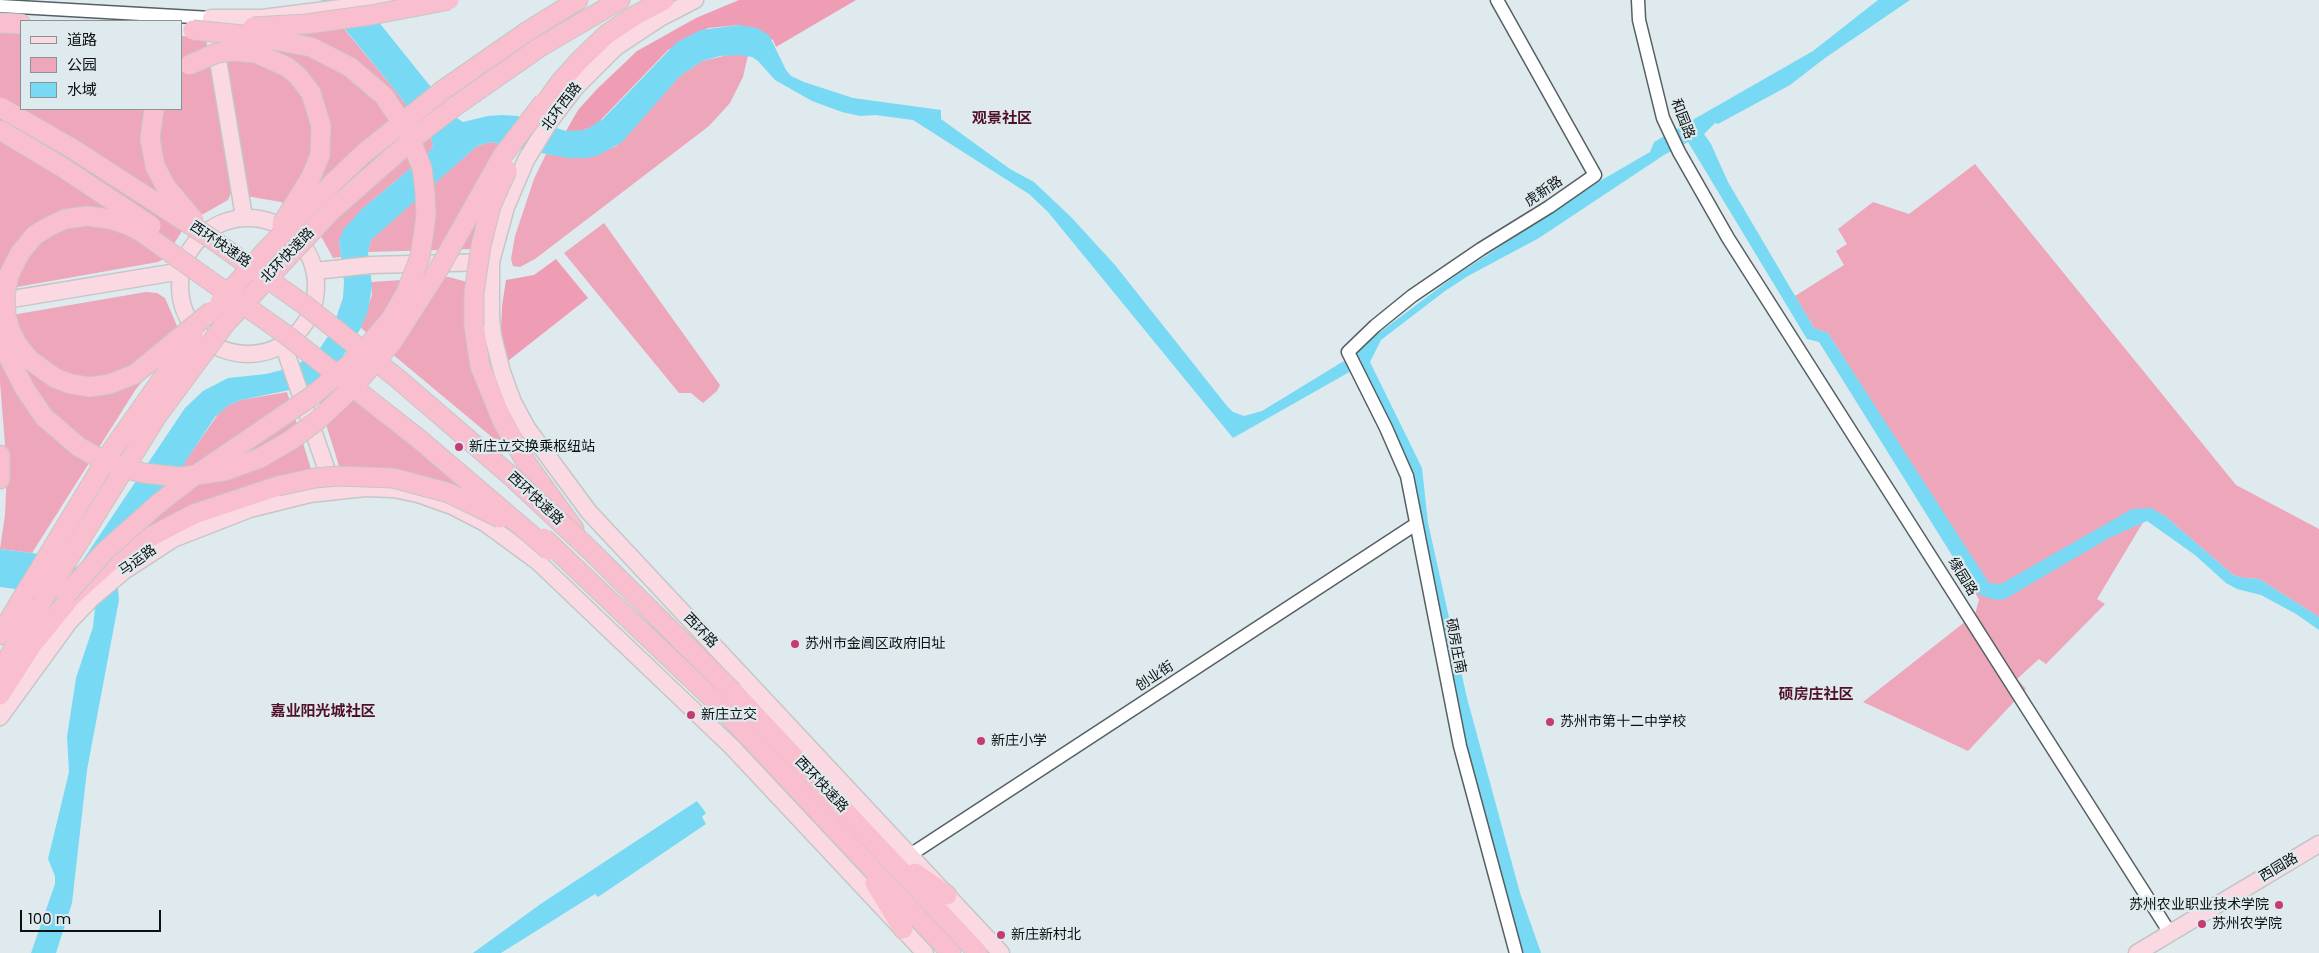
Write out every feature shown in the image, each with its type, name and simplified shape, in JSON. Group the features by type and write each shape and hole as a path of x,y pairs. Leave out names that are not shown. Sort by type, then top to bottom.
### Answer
{"highway":[{"path":"187,30 306,24 372,15 449,0"},
{"name":"北环快速路","path":"0,635 132,419 180,351 212,311 268,248 364,154 443,90 528,30 578,0"},
{"name":"北环快速路","path":"0,671 157,416 225,324 283,260 331,211 415,136 540,47 620,0"},
{"path":"0,341 17,376 40,412 66,438 98,458 130,470 166,477 213,474 252,462 291,440 317,421 354,385 392,342 437,272 503,155 544,102 579,61 608,34 634,16 664,0"},
{"path":"0,23 20,24"},
{"path":"74,599 104,552 159,503 190,479 312,396 367,347 398,308 411,282 421,252 426,210 422,168 400,116 371,83 341,61 303,45 253,36 187,30"},
{"path":"182,70 202,58 217,53 248,52 270,58 287,67 298,76 311,93 321,126 320,155 311,177 268,248"},
{"path":"544,102 510,162 488,217 475,284 474,335 485,381 502,420 546,490 592,552"},
{"name":"西环快速路","path":"0,106 73,149 206,235 306,306 397,378 512,477 592,552 726,698 852,846 950,953"},
{"path":"154,110 150,139 155,166 166,187 206,235"},
{"name":"西环快速路","path":"0,130 119,204 242,290 364,382 499,495 574,566 726,698 883,850 978,953"},
{"path":"212,311 135,374 116,382 90,387 72,384 55,378 30,360 17,344 10,330 6,315 5,296 9,276 20,253 35,235 50,226 65,220 87,216 110,219 140,230 285,334 419,439 549,550"},
{"path":"0,455 0,479"},
{"path":"0,695 31,646 116,557 168,526 200,512 250,495 322,477 382,477 433,487 479,506 574,566"},
{"path":"852,846 903,929"},
{"path":"883,850 947,895"}],"main road":[{"path":"244,217 211,18 262,18 324,12 407,0"},
{"name":"北环西路","path":"491,262 506,207 526,160 550,121 575,88 616,47 660,18 694,0"},
{"path":"244,217 273,222 290,231 304,246 315,271 317,288 312,310 301,330 285,350 250,354 224,349 208,341 196,329 186,314 180,289 182,271 187,255 204,234 226,221 244,217"},
{"path":"315,271 372,265 491,262"},
{"name":"西环路","path":"491,262 493,336 502,372 513,402 553,466 588,512 1001,953"},
{"path":"0,302 182,271"},
{"path":"285,350 333,491 393,489 418,494 452,506 485,523 514,543 536,561 732,747 925,953"},
{"name":"马运路","path":"0,717 69,622 74,599 113,579 173,539 221,518 279,501 333,491"},
{"path":"601,622 646,575"},
{"name":"西园路","path":"2137,953 2319,844"}],"street":[{"name":"虎新路","path":"1349,354 1374,326 1412,296 1481,249 1549,207 1594,175 1498,0"},
{"name":"和园路","path":"1638,0 1639,20 1667,128 1728,238"},
{"path":"0,6 211,18"},
{"name":"缘园路","path":"1728,238 2170,933"},
{"name":"硕房庄南","path":"1349,354 1407,476 1460,746 1516,953"},
{"name":"创业街","path":"910,855 1416,524"}],"green space":[{"path":"340,24 395,90 431,138 433,146 428,154 362,209 339,241 341,257 333,258 317,229 306,218 281,202 246,196 220,36"},
{"path":"0,29 20,31 20,110 182,110 182,36 210,37 231,185 231,193 228,200 191,221 182,231 165,258 158,262 0,290"},
{"path":"728,55 748,55 743,77 730,103 709,126 535,259 520,267 513,266 511,259 515,236 534,179 546,154 587,158 616,146 680,76 702,61"},
{"path":"491,142 513,147 475,249 368,252 371,240 378,233 477,146"},
{"path":"1975,164 2236,485 2319,529 2319,617 2259,579 2233,575 2165,516 2151,509 2097,599 2105,604 2046,664 2039,659 2017,679 2026,689 1968,751 1863,702 1975,614 1979,600 1974,590 1985,579 1828,333 1814,328 1795,296 1844,265 1836,251 1847,244 1838,229 1873,202 1909,214"},
{"path":"604,223 720,385 717,391 703,403 691,393 679,393 564,253"},
{"path":"449,277 467,282 471,315 523,463 361,328 372,295 371,282"},
{"path":"146,292 157,293 165,298 181,335 136,389 32,553 0,549 5,515 7,470 0,382 0,317"},
{"path":"331,372 489,500 340,469 313,383"},
{"path":"287,392 312,472 132,537 219,413 229,405 241,400"}],"shaded area":[{"path":"739,0 856,0 776,47 773,40 739,25 708,28 668,50 595,126 578,132 566,131 578,110 637,51 696,18"},
{"path":"556,259 588,298 508,361 501,330 506,280 534,275"}],"water":[{"path":"321,0 361,0 455,117 463,122 502,115 517,116 566,131 585,130 603,119 677,42 701,30 739,25 757,28 769,35 786,70 791,76 804,82 853,98 941,110 941,119 1010,169 1034,182 1071,217 1115,265 1227,406 1233,412 1244,416 1262,411 1357,353 1364,344 1455,276 1600,181 1650,152 1654,142 1813,51 1878,0 1910,0 1825,58 1790,85 1718,124 1715,123 1704,134 1711,144 1728,182 1814,328 1828,333 1989,583 2001,584 2132,509 2151,508 2165,516 2233,575 2259,579 2319,617 2319,630 2296,614 2261,595 2237,589 2226,583 2195,555 2147,521 2109,538 2005,599 1996,600 1980,595 1968,581 1819,342 1807,339 1688,142 1664,155 1539,238 1468,276 1445,291 1381,340 1370,362 1422,468 1428,523 1467,698 1520,893 1541,953 1521,953 1472,778 1410,472 1360,366 1233,438 1048,212 1029,194 913,120 875,115 860,116 842,112 812,101 775,80 752,57 739,55 720,56 702,61 680,76 622,142 599,155 587,158 568,158 491,142 477,146 371,240 368,252 372,286 368,311 361,328 336,367 323,378 304,387 241,400 229,405 215,417 116,566 119,600 87,770 72,903 56,953 31,953 55,884 55,876 48,859 69,772 67,737 76,678 93,627 95,608 91,590 54,594 0,587 0,549 39,554 74,568 79,566 185,408 203,391 228,378 266,374 286,369 318,351 331,332 343,298 344,282 339,241 343,230 362,209 428,154 433,146 431,138 395,90"},
{"path":"697,801 706,813 702,817 706,824 598,897 595,894 501,953 473,953 542,903"}],"place":[{"name":"新庄立交换乘枢纽站","path":"459,447"},
{"name":"苏州市金阊区政府旧址","path":"795,644"},
{"name":"新庄立交","path":"691,715"},
{"name":"苏州市第十二中学校","path":"1550,722"},
{"name":"新庄小学","path":"981,741"},
{"name":"苏州农业职业技术学院","path":"2279,905"},
{"name":"苏州农学院","path":"2202,924"},
{"name":"新庄新村北","path":"1001,935"}],"district":[{"name":"观景社区","path":"1002,119"},
{"name":"硕房庄社区","path":"1816,695"},
{"name":"嘉业阳光城社区","path":"323,712"}]}
